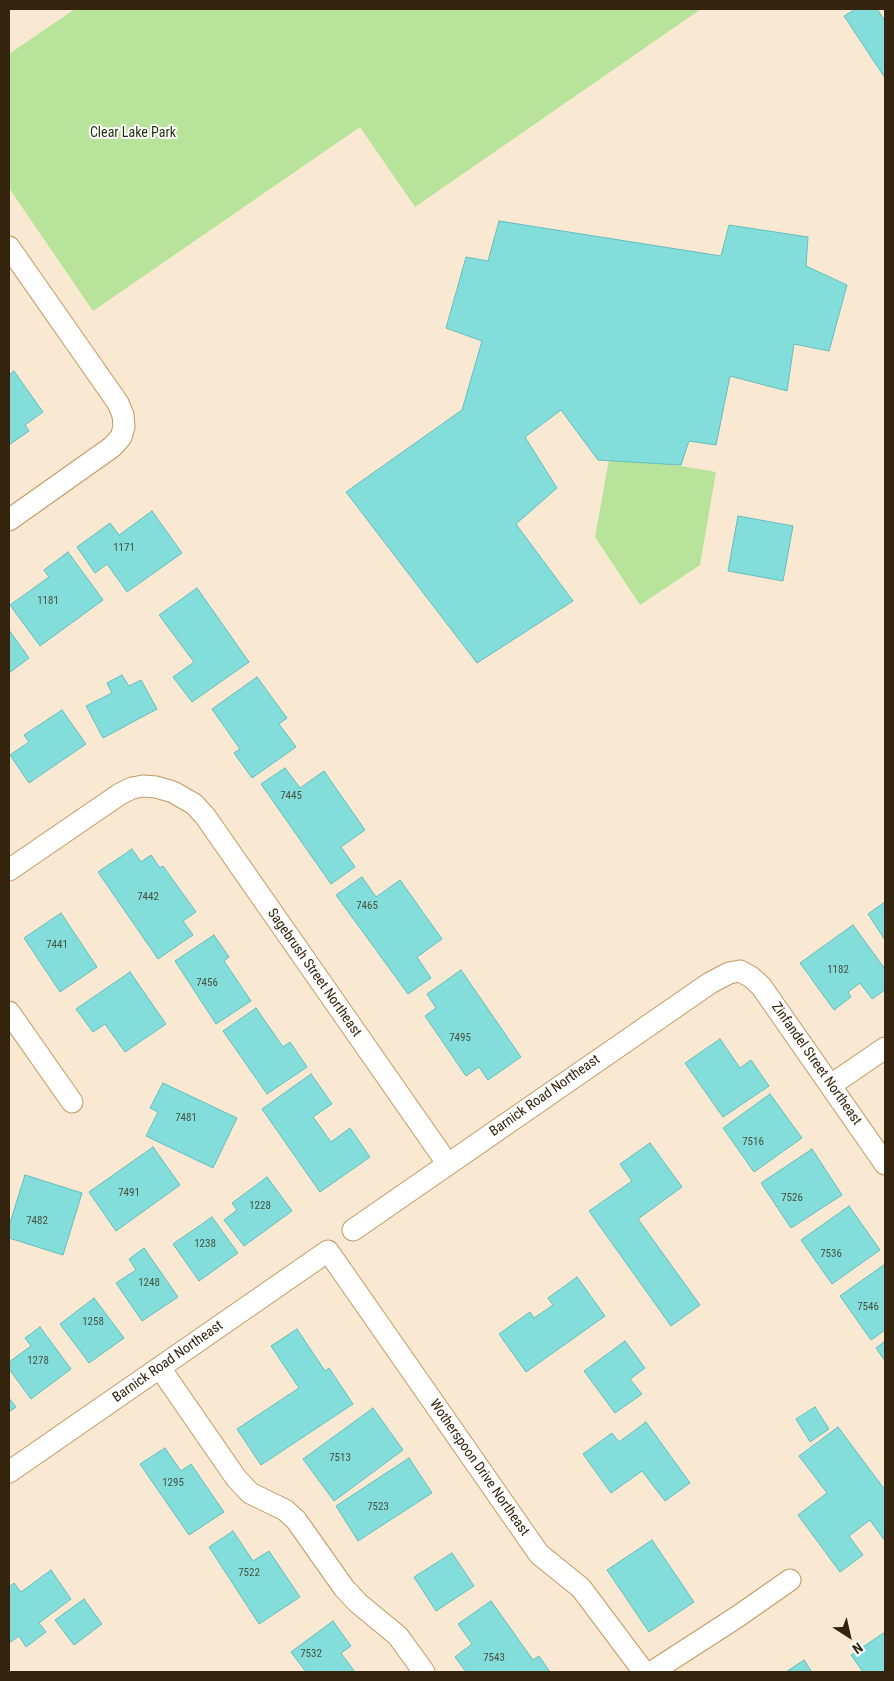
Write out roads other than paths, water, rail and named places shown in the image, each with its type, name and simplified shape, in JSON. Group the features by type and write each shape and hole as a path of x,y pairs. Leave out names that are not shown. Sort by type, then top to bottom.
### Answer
{"street":[{"path":"9,247 118,403 124,415 124,427 121,437 112,447 9,520"},
{"name":"Sagebrush Street Northeast","path":"9,870 120,794 132,788 156,787 173,792 194,804 205,816 447,1164"},
{"name":"Barnick Road Northeast","path":"353,1230 710,983 730,973 740,971"},
{"name":"Zinfandel Street Northeast","path":"740,971 751,977 761,986 885,1164"},
{"path":"9,1012 72,1102"},
{"path":"830,1086 885,1048"},
{"name":"Barnick Road Northeast","path":"9,1472 328,1251"},
{"name":"Wotherspoon Drive Northeast","path":"328,1251 540,1554 581,1588 644,1672"},
{"path":"160,1368 236,1478 250,1493 285,1510 296,1520 344,1588 358,1603 398,1636 424,1672"},
{"path":"652,1672 790,1580"}],"park label":[{"name":"Clear Lake Park","path":"133,133"}]}
